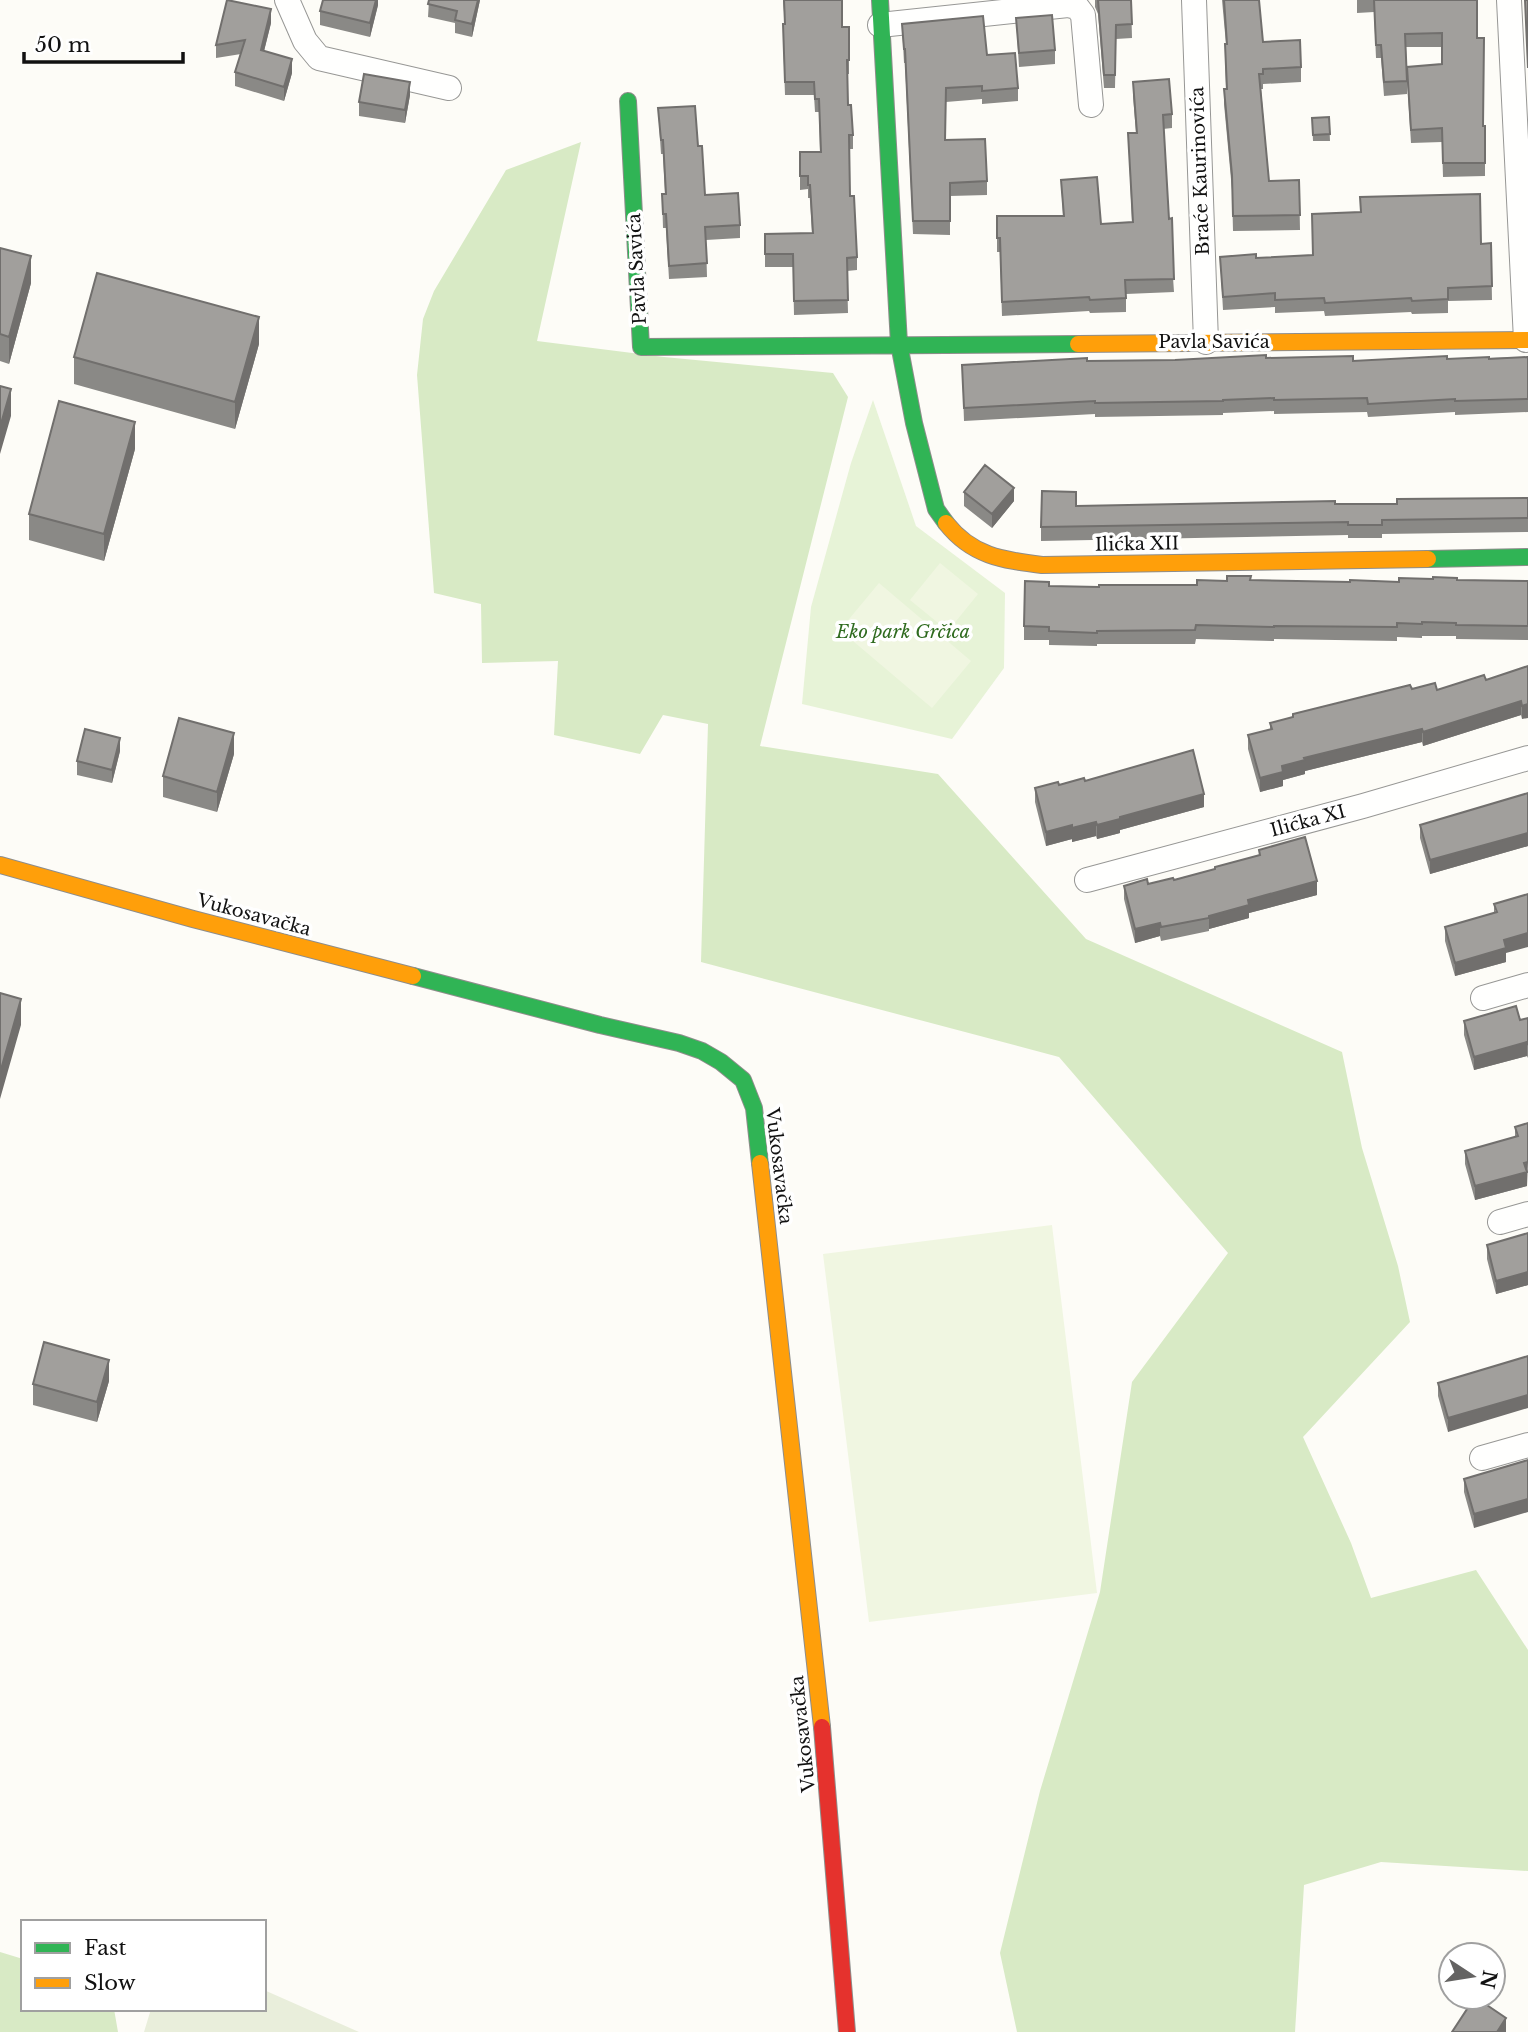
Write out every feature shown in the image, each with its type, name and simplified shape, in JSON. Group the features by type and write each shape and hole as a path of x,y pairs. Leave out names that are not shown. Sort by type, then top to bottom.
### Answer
{"street":[{"path":"287,0 305,41 319,58 449,88"},
{"path":"880,0 899,344"},
{"name":"Braće Kaurinovića","path":"1194,0 1206,342"},
{"path":"1508,0 1527,340"},
{"path":"880,25 1072,5 1083,15 1091,105"},
{"name":"Pavla Savića","path":"628,101 641,347 1527,340"},
{"name":"Ilićka XII","path":"899,344 936,509 956,536 977,551 1007,561 1042,565 1528,557"},
{"name":"Ilićka XI","path":"1087,880 1363,806 1528,758"},
{"name":"Vukosavačka","path":"0,865 206,923 679,1043 702,1051 743,1080 754,1108 783,1363 839,1913 847,2032"},
{"path":"1483,998 1528,985"},
{"path":"1500,1222 1528,1214"},
{"path":"1482,1458 1528,1445"}],"green space":[{"path":"581,142 537,341 664,357 833,373 848,397 760,746 938,774 1086,939 1342,1052 1362,1148 1398,1266 1410,1322 1303,1437 1351,1543 1371,1598 1476,1570 1528,1650 1528,1871 1381,1862 1304,1885 1295,2032 1017,2032 1000,1953 1040,1791 1100,1592 1132,1382 1228,1253 1059,1057 701,962 708,724 663,715 640,754 554,735 558,661 482,663 481,604 434,593 417,375 423,319 434,291 506,170"},
{"name":"Eko park Grčica","path":"873,400 916,526 1005,593 1004,668 952,739 802,704 811,607 851,463"},
{"path":"940,563 978,594 948,631 910,600"},
{"path":"879,583 971,661 932,708 840,630"},
{"path":"1052,1225 1097,1593 869,1622 823,1254"},
{"path":"0,1952 21,1958 21,2011 114,2011 118,2032 0,2032"},
{"path":"266,1991 359,2032 144,2032 150,2011 266,2011"}],"building":[{"path":"227,0 271,9 261,50 292,59 284,87 235,72 245,40 216,45"},
{"path":"323,0 376,0 370,23 320,11"},
{"path":"429,0 478,0 472,24 455,20 457,11 428,4"},
{"path":"784,0 842,0 842,27 849,27 848,105 851,105 853,135 849,135 850,196 854,196 857,257 847,258 848,300 794,301 793,254 765,254 765,234 813,233 810,185 808,176 800,176 800,152 821,152 819,99 815,99 814,82 785,82"},
{"path":"1098,0 1131,0 1132,24 1116,25 1115,75 1104,75"},
{"path":"1224,0 1259,0 1263,42 1300,40 1301,67 1263,69 1263,74 1259,74 1269,181 1299,180 1300,215 1233,216 1224,89 1227,89 1227,44"},
{"path":"1374,0 1477,0 1477,38 1484,38 1485,163 1443,163 1442,128 1411,130 1407,67 1442,64 1442,33 1405,34 1407,81 1384,82 1381,45 1376,45"},
{"path":"1525,0 1528,0 1528,68"},
{"path":"1052,15 1055,50 1019,53 1016,18"},
{"path":"983,16 987,55 1015,53 1018,88 982,91 982,86 946,88 945,140 985,139 987,181 950,183 950,221 913,221 902,24"},
{"path":"364,74 410,82 405,110 359,102"},
{"path":"1169,79 1172,114 1163,115 1174,279 1125,280 1126,298 1090,300 1089,297 1002,302 997,216 1064,216 1061,180 1097,177 1101,224 1133,222 1128,133 1137,133 1133,82"},
{"path":"695,106 698,146 702,146 705,195 738,193 740,225 705,227 707,263 669,266 662,194 666,194 663,140 658,108"},
{"path":"1329,117 1330,134 1313,135 1312,118"},
{"path":"1480,194 1481,244 1491,243 1492,286 1448,288 1448,299 1412,301 1411,298 1325,303 1324,298 1275,300 1275,293 1223,297 1220,257 1256,254 1256,258 1313,255 1312,214 1361,212 1360,197"},
{"path":"0,248 31,256 9,337 0,334"},
{"path":"97,273 259,317 235,402 74,357"},
{"path":"1266,355 1266,358 1353,356 1353,361 1447,356 1447,359 1528,357 1528,399 1455,399 1368,404 1367,398 1274,398 1223,401 1095,401 964,408 962,365 1087,358 1087,361 1175,360"},
{"path":"0,386 11,389 0,427"},
{"path":"59,401 135,422 104,534 29,514"},
{"path":"985,465 1014,488 992,514 964,492"},
{"path":"1042,491 1076,492 1076,506 1335,501 1335,504 1397,504 1397,499 1528,498 1528,518 1382,520 1382,525 1348,525 1348,522 1041,527"},
{"path":"1227,576 1251,576 1250,580 1350,582 1399,582 1399,578 1433,577 1528,581 1528,626 1422,622 1397,623 1397,627 1196,625 1195,630 1097,633 1049,631 1049,627 1024,626 1025,581 1049,582 1049,586 1197,585 1197,580 1227,581"},
{"path":"1528,666 1528,704 1522,706 1521,701 1423,732 1422,729 1304,758 1305,760 1282,766 1283,772 1260,778 1248,735 1272,729 1270,723 1293,717 1293,714 1410,685 1412,689 1435,683 1437,690 1484,675 1486,680"},
{"path":"179,718 234,733 217,792 163,776"},
{"path":"85,729 120,738 112,770 77,761"},
{"path":"1193,750 1204,794 1097,825 1096,822 1072,828 1072,825 1046,832 1035,788 1084,778 1085,781"},
{"path":"1528,793 1528,833 1430,860 1420,825"},
{"path":"1305,837 1317,881 1248,900 1249,905 1209,918 1161,927 1160,923 1135,929 1124,886 1147,879 1148,884 1173,878 1174,880 1215,869 1260,855 1259,850"},
{"path":"1528,894 1528,933 1504,940 1506,948 1455,963 1445,927 1497,912 1494,904"},
{"path":"0,993 21,999 0,1073"},
{"path":"1516,1006 1520,1020 1528,1018 1528,1045 1527,1042 1474,1057 1464,1021"},
{"path":"1528,1123 1528,1162 1524,1163 1527,1172 1475,1186 1465,1151 1518,1136 1515,1127"},
{"path":"1528,1233 1528,1272 1496,1281 1487,1245"},
{"path":"44,1342 109,1360 97,1402 33,1384"},
{"path":"1528,1356 1528,1395 1448,1418 1438,1383"},
{"path":"1528,1460 1528,1499 1474,1514 1464,1479"},
{"path":"1466,2011 1496,2011 1506,2018 1497,2032 1452,2032"}],"traffic: fast":[{"path":"880,0 899,344 914,423 936,509 946,523"},
{"path":"628,101 641,347 1078,344"},
{"path":"1428,559 1528,557"},
{"path":"413,976 702,1051 743,1080 754,1108 760,1163"}],"traffic: slow":[{"path":"1078,344 1528,340"},
{"path":"946,523 966,543 977,549 1001,558 1042,565 1428,559"},
{"path":"0,865 413,976"},
{"path":"760,1163 822,1727"}],"traffic: jam":[{"path":"822,1727 847,2032"}]}
